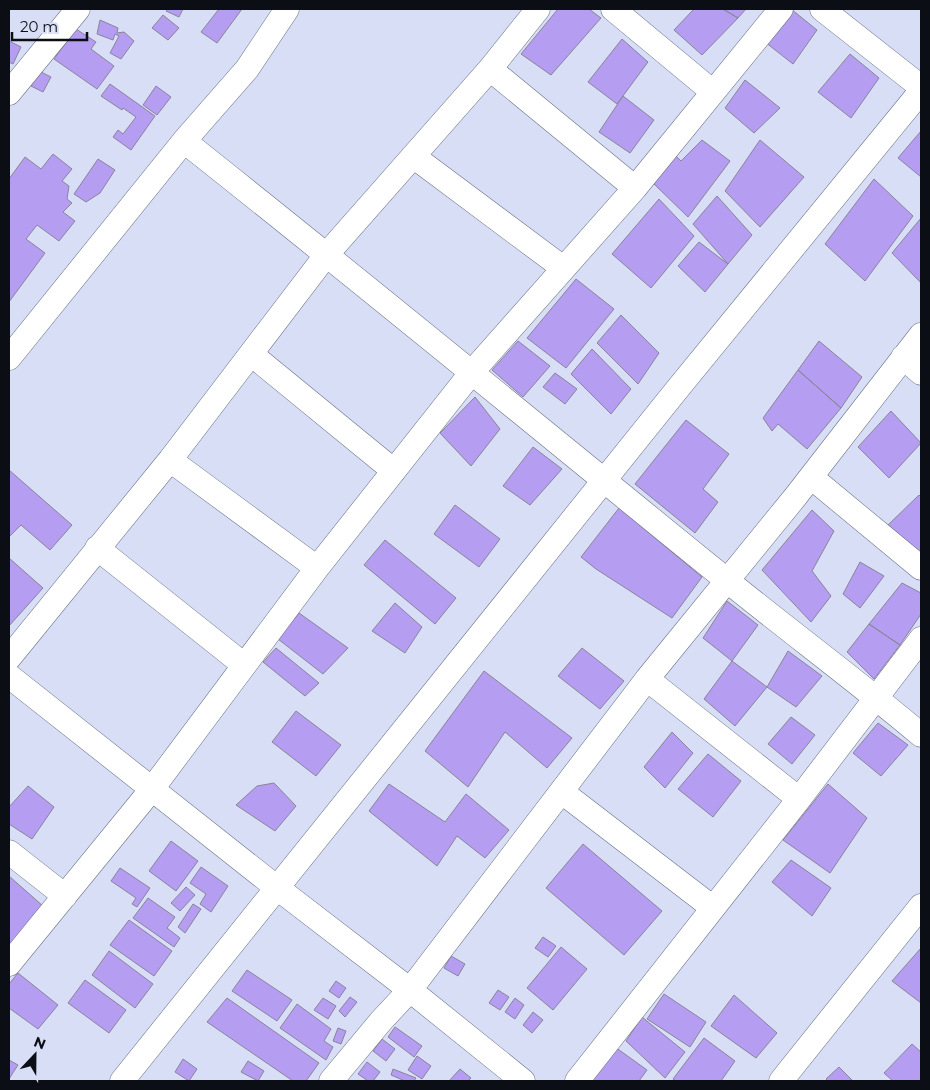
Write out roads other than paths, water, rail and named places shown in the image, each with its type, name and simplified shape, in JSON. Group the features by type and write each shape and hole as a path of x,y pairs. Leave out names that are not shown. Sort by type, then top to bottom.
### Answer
{"street":[{"path":"9,358 184,141 247,69 287,9"},
{"path":"9,658 170,460 327,254 490,69 538,9"},
{"path":"613,9 713,92"},
{"path":"9,964 152,789 317,568 472,372 635,188 781,9"},
{"path":"822,9 921,87"},
{"path":"9,93 72,11"},
{"path":"490,69 635,188"},
{"path":"122,1081 675,392 921,91"},
{"path":"184,141 327,254 727,580 921,735"},
{"path":"413,156 564,268"},
{"path":"331,1081 381,1021 410,990 647,679 811,477 921,335"},
{"path":"252,354 394,471"},
{"path":"903,357 921,373"},
{"path":"170,460 317,568"},
{"path":"811,477 921,568"},
{"path":"97,548 244,665"},
{"path":"576,1081 799,799 921,639"},
{"path":"9,676 276,887 410,990 523,1081"},
{"path":"647,679 799,799"},
{"path":"562,792 713,908"},
{"path":"9,852 65,896"},
{"path":"781,1081 921,906"}]}
